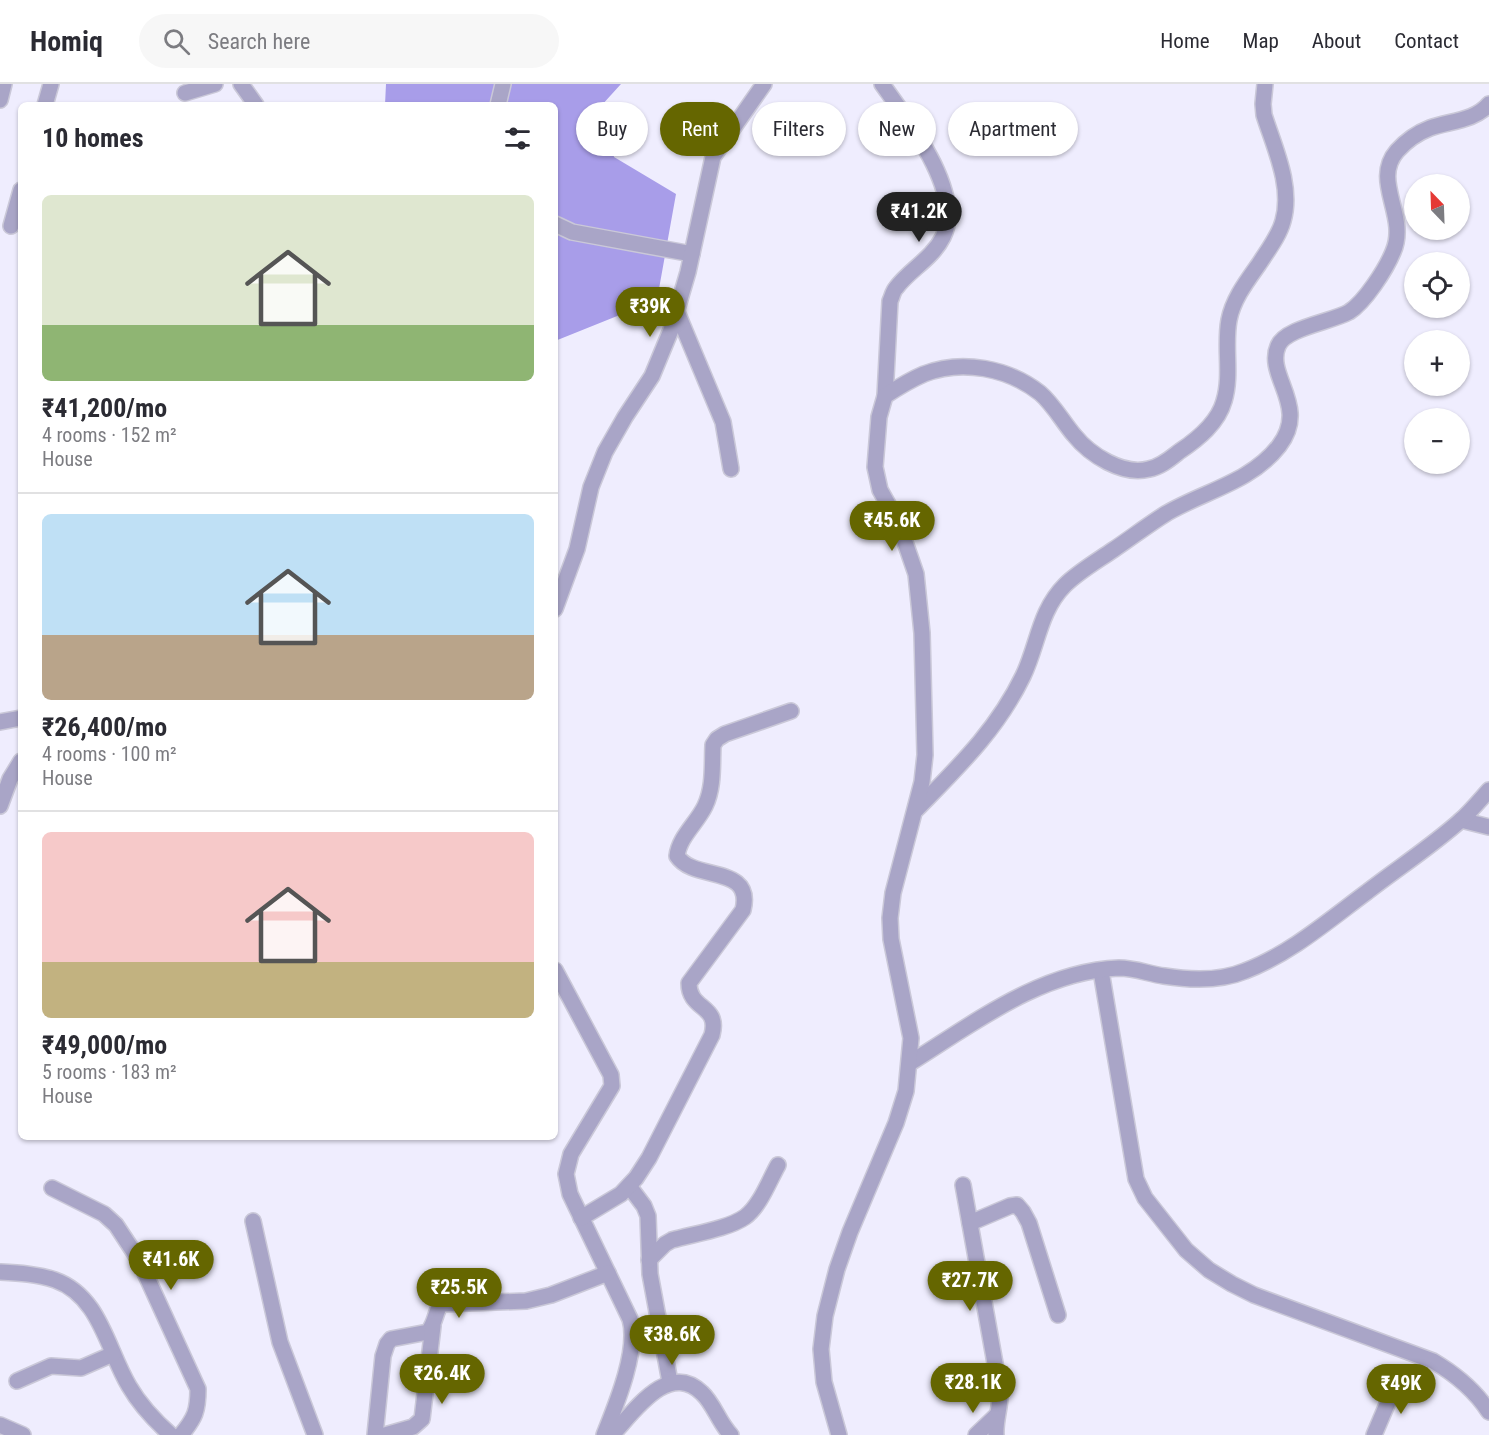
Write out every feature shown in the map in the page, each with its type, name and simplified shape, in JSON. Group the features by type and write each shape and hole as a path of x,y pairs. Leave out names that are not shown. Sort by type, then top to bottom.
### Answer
{"street":[{"path":"0,100 4,84"},
{"path":"46,102 51,84"},
{"path":"185,94 215,84"},
{"path":"241,84 254,102"},
{"path":"499,102 503,84"},
{"path":"558,601 577,549 591,487 605,452 652,376 677,312 713,157 764,84"},
{"path":"839,1435 824,1383 821,1349 825,1316 850,1232 896,1123 906,1091 911,1038 891,939 890,918 894,893 922,782 925,755 922,633 916,574 898,522 880,490 875,467 879,417 885,396 890,301 896,288 932,253 944,237 948,219 946,198 936,170 924,147 882,84"},
{"path":"885,396 924,374 944,368 965,367 992,370 1019,379 1042,395 1087,449 1122,468 1148,470 1159,466 1187,447 1211,425 1221,411 1225,398 1230,318 1246,282 1275,240 1283,221 1286,190 1264,115 1265,84"},
{"path":"915,811 979,746 1010,702 1027,666 1042,619 1052,600 1066,584 1168,513 1237,480 1262,464 1279,446 1288,430 1291,415 1276,362 1276,348 1281,340 1292,332 1329,321 1351,311 1365,297 1393,253 1399,235 1398,219 1387,181 1388,164 1396,152 1410,139 1428,129 1467,118 1484,110 1489,104"},
{"path":"11,226 18,201"},
{"path":"558,225 572,232 692,254"},
{"path":"677,312 723,422 730,469"},
{"path":"581,1218 621,1194 629,1186 649,1158 712,1035 714,1026 711,1014 689,993 689,983 743,910 746,898 736,880 689,867 677,856 678,846 700,815 711,789 713,745 725,734 791,711"},
{"path":"0,722 18,719"},
{"path":"0,806 10,779 18,766"},
{"path":"910,1063 989,1014 1033,990 1054,982 1101,971 1136,969 1161,976 1186,979 1244,972 1278,955 1331,919 1461,820 1489,790"},
{"path":"1461,820 1489,827"},
{"path":"1101,971 1136,1179 1145,1198 1186,1250 1209,1270 1254,1295 1432,1361 1451,1372 1470,1388 1489,1412"},
{"path":"558,976 611,1075 612,1086 571,1154 566,1174 570,1194 630,1319 633,1331 631,1351 615,1408 604,1435"},
{"path":"649,1260 672,1240 730,1224 746,1216 778,1165"},
{"path":"963,1185 1000,1391 1001,1402 997,1415 996,1435"},
{"path":"629,1186 644,1206 648,1216 649,1260 670,1382"},
{"path":"51,1188 104,1214 116,1225 139,1260 198,1389 198,1404 194,1419 181,1435"},
{"path":"970,1223 1017,1205 1029,1223 1058,1315"},
{"path":"253,1221 280,1342 315,1435"},
{"path":"0,1272 36,1275 56,1281 75,1292 90,1305 129,1386 148,1415 171,1435"},
{"path":"385,1435 412,1427 422,1419 433,1326 437,1309 441,1304 526,1301 551,1295 608,1273"},
{"path":"375,1435 387,1344 391,1339 428,1332 433,1326"},
{"path":"16,1381 51,1366 81,1368 113,1354"},
{"path":"1374,1435 1397,1381"},
{"path":"612,1435 654,1390 670,1382 685,1383 701,1392 731,1435"},
{"path":"976,1435 997,1415"},
{"path":"0,1425 23,1435"}],"shaded area":[{"path":"386,84 621,84 605,102 576,102 576,156 614,156 676,194 657,300 558,340 558,102 385,102"}]}
